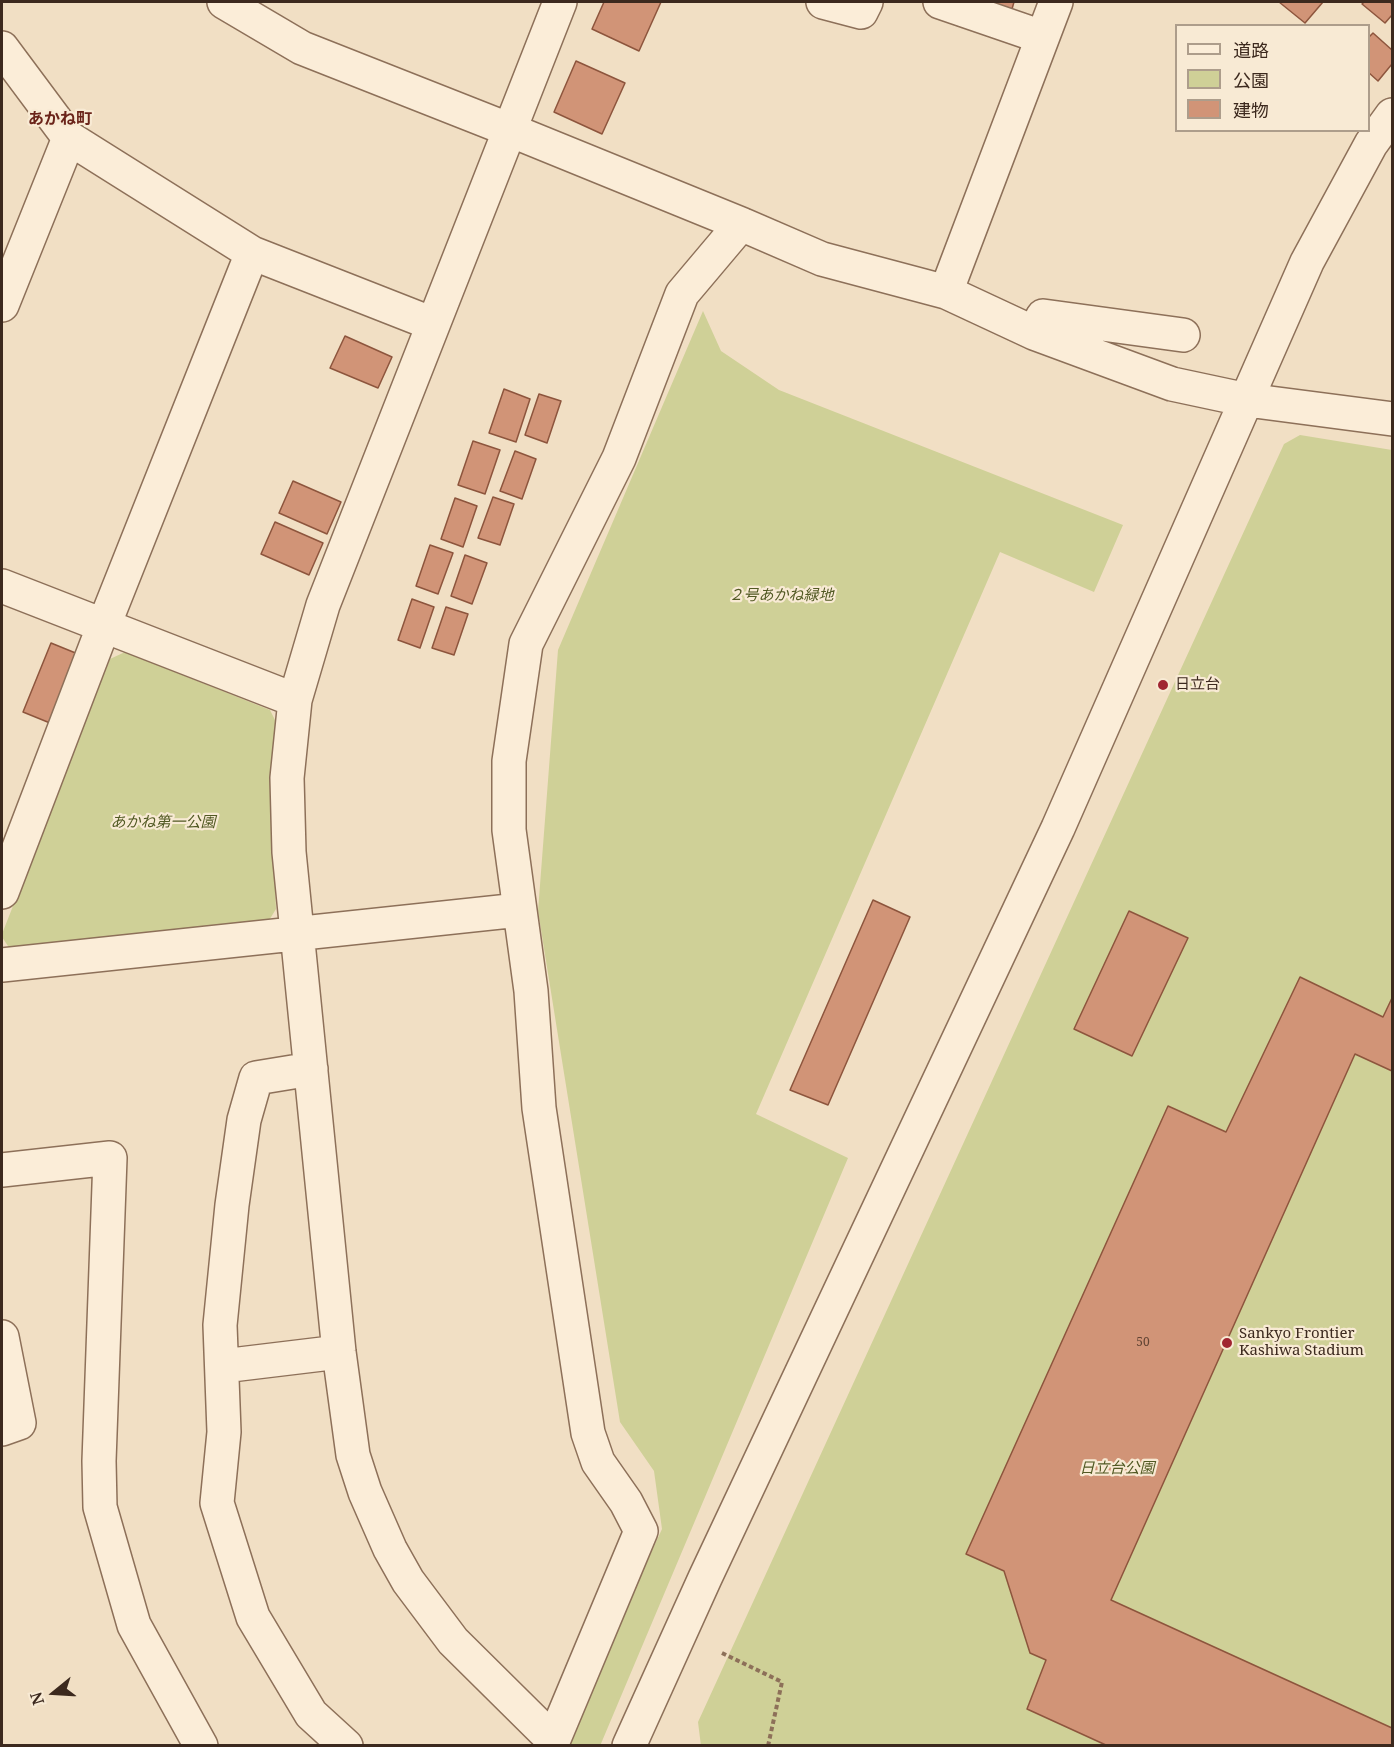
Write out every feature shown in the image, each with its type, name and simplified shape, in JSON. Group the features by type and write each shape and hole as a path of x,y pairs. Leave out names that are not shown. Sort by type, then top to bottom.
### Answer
{"street":[{"path":"224,2 302,48 510,130 822,259 946,292 1034,333 1172,384 1247,400 1392,419"},
{"path":"560,2 323,605 295,700 287,778 289,852 339,1352 353,1455 365,1492 390,1549 408,1581 453,1641 552,1743 641,1531 626,1502 598,1462 588,1433 539,1108 531,991 509,830 508,761 526,644 619,458 682,294 741,224"},
{"path":"823,2 861,12 866,2"},
{"path":"940,2 1042,37"},
{"path":"946,292 1056,2"},
{"path":"2,48 69,138 252,253 433,324"},
{"path":"629,1746 710,1568 1058,828 1307,262 1371,144 1392,115"},
{"path":"2,305 69,138"},
{"path":"2,891 104,625 252,253"},
{"path":"1034,333 1043,316 1183,335"},
{"path":"2,586 295,700"},
{"path":"2,965 519,910"},
{"path":"311,1069 256,1078 244,1120 232,1205 220,1325 224,1432 218,1503 253,1617 311,1714 346,1746"},
{"path":"2,1170 110,1158 99,1461 100,1507 134,1624 201,1746"},
{"path":"2,1337 19,1423 2,1429"},
{"path":"223,1366 339,1352"}],"path":[{"path":"722,1653 782,1682 768,1746"}],"green space":[{"name":"２号あかね緑地","path":"703,311 721,351 779,390 1123,525 1094,592 1000,552 756,1114 848,1158 600,1746 565,1746 563,1744 662,1529 654,1471 620,1422 538,911 558,650"},
{"name":"日立台公園","path":"1300,435 1392,450 1392,1745 701,1746 698,1722 1284,444"},
{"name":"あかね第一公園","path":"125,652 270,710 277,724 272,812 276,909 268,922 10,949 2,934 110,659"}],"building":[{"path":"604,2 661,2 639,51 592,29"},
{"path":"965,2 1014,2 1010,16"},
{"path":"1279,2 1323,2 1305,23"},
{"path":"1364,2 1390,2 1392,15 1385,23 1362,4"},
{"path":"1373,33 1392,50 1392,64 1378,81 1370,74 1370,36"},
{"path":"576,61 625,83 602,134 554,112"},
{"path":"345,336 392,357 378,388 330,368"},
{"path":"504,389 530,399 516,442 489,433"},
{"path":"539,394 561,401 547,443 525,435"},
{"path":"473,441 500,450 485,494 458,485"},
{"path":"515,451 536,459 522,499 500,491"},
{"path":"293,481 341,502 327,534 279,513"},
{"path":"493,497 514,504 500,545 478,538"},
{"path":"455,498 477,506 463,547 441,539"},
{"path":"275,522 323,543 309,575 261,554"},
{"path":"430,545 453,553 438,594 416,586"},
{"path":"465,555 487,563 472,604 451,596"},
{"path":"412,599 434,607 420,648 398,640"},
{"path":"446,607 468,614 454,655 432,648"},
{"path":"51,643 78,654 50,723 23,712"},
{"path":"873,900 910,917 828,1105 790,1090"},
{"path":"1129,911 1188,938 1132,1056 1074,1029"},
{"path":"1300,977 1383,1017 1392,998 1392,1071 1355,1054 1111,1600 1392,1728 1392,1746 1108,1746 1027,1709 1046,1660 1030,1653 1004,1571 966,1554 1168,1106 1226,1132"}],"place":[{"name":"日立台","path":"1163,685"},
{"name":"Sankyo Frontier Kashiwa Stadium","path":"1227,1343"}],"district":[{"name":"あかね町","path":"60,119"}]}
